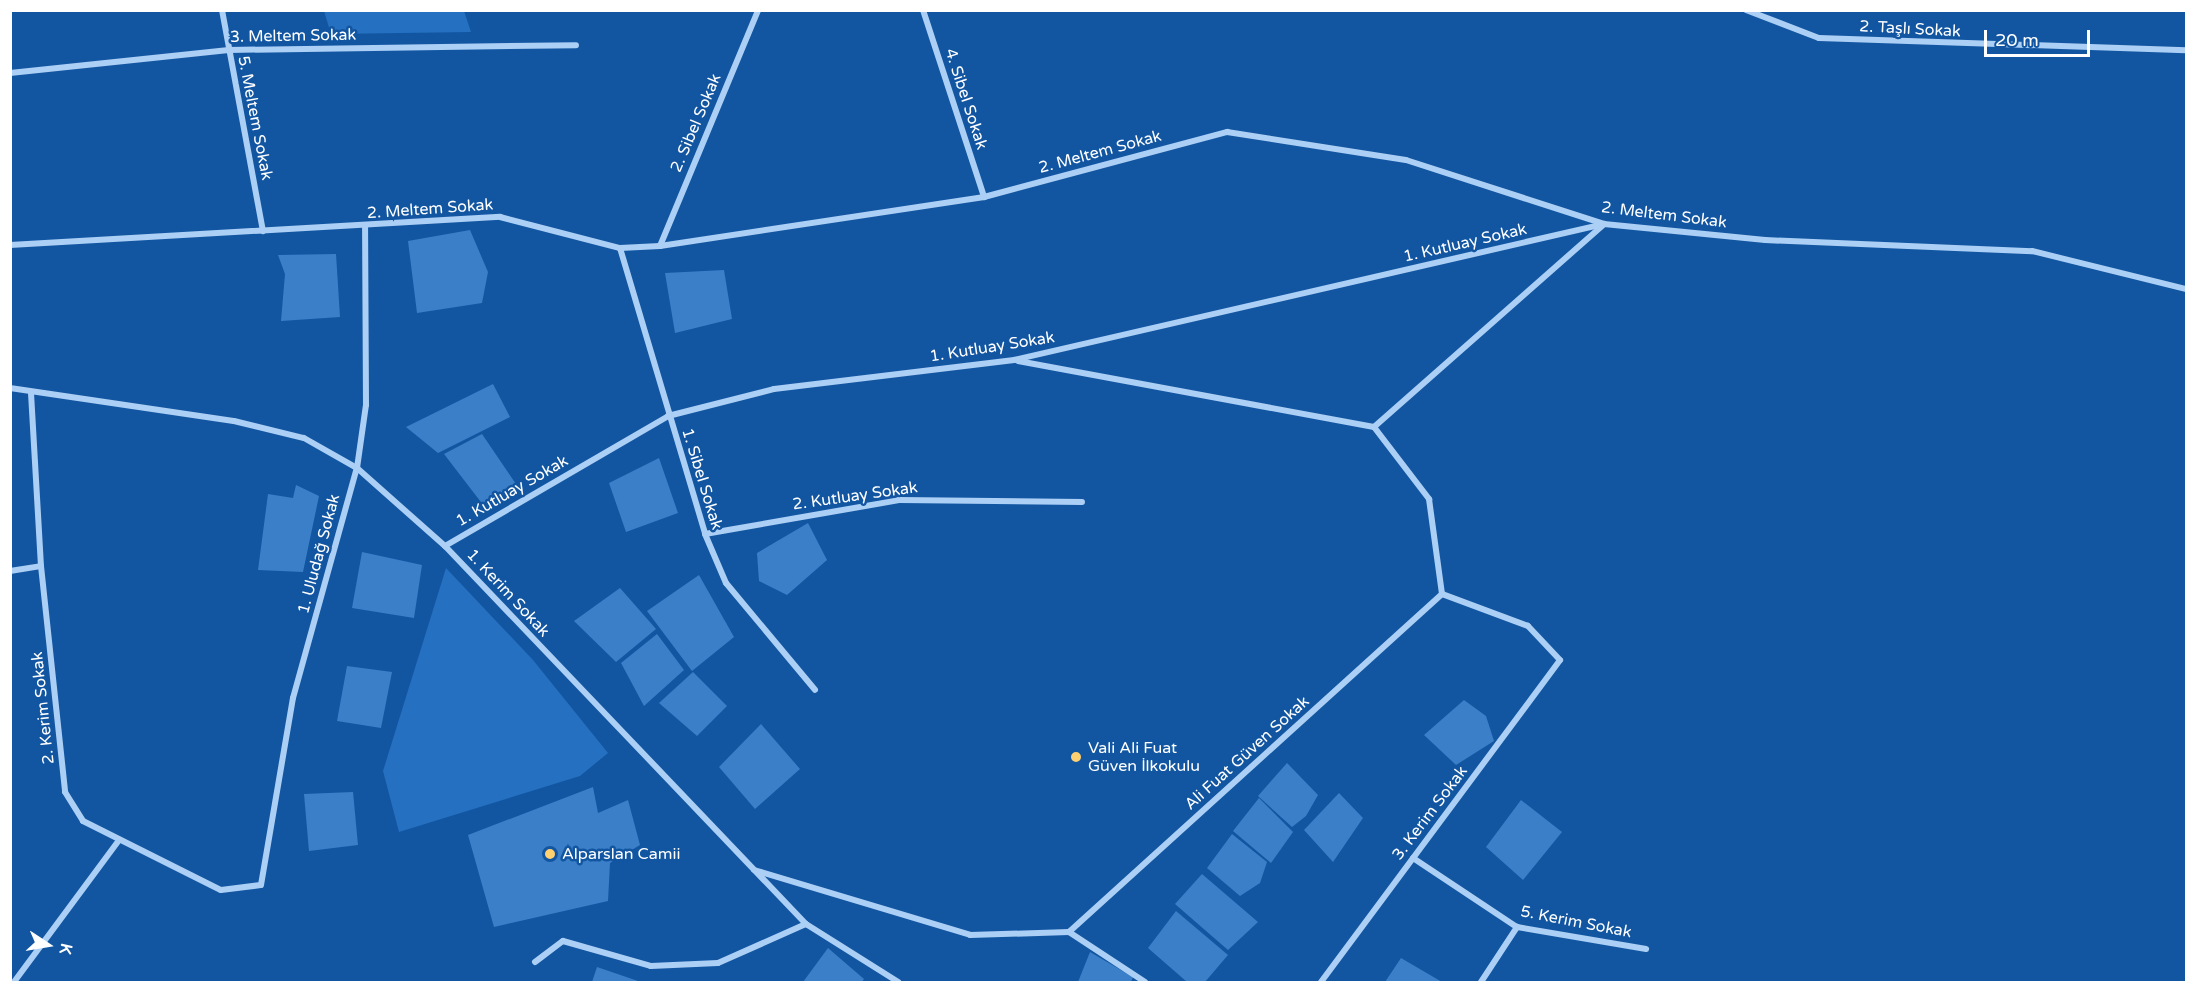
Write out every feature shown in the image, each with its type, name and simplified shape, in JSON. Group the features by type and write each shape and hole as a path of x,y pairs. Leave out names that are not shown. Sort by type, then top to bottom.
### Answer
{"street":[{"name":"5. Meltem Sokak","path":"222,10 263,231"},
{"name":"2. Sibel Sokak","path":"660,246 758,10"},
{"name":"4. Sibel Sokak","path":"923,10 984,197"},
{"name":"2. Taşlı Sokak","path":"1746,10 1819,38 2187,50"},
{"name":"3. Meltem Sokak","path":"10,73 229,50 576,45"},
{"name":"2. Meltem Sokak","path":"10,245 500,217 620,248 660,246 984,197 1227,132 1406,160 1604,224 1765,240 2032,251 2187,289"},
{"name":"1. Kutluay Sokak","path":"445,546 668,416 774,389 1014,360 1604,224"},
{"path":"1374,427 1604,224"},
{"name":"1. Uludağ Sokak","path":"261,885 293,698 357,468 366,405 366,226"},
{"name":"1. Sibel Sokak","path":"620,248 668,416 705,534 726,583 815,690"},
{"path":"1014,360 1374,427 1429,500 1442,594"},
{"name":"1. Kerim Sokak","path":"10,388 31,393 234,421 304,438 357,468 445,546 750,869 806,924 898,982"},
{"name":"2. Kerim Sokak","path":"31,393 41,566 65,792 83,821 221,890 261,885"},
{"name":"2. Kutluay Sokak","path":"705,534 898,500 1082,502"},
{"path":"10,572 41,566"},
{"name":"3. Kerim Sokak","path":"1321,982 1560,660 1528,626 1442,594"},
{"name":"Ali Fuat Güven Sokak","path":"1069,932 1442,594"},
{"path":"14,982 119,840"},
{"name":"5. Kerim Sokak","path":"1413,858 1517,927 1646,949"},
{"path":"750,869 970,935 1069,932 1145,982"},
{"path":"535,962 563,941 651,966 718,963 806,924"},
{"path":"1481,982 1517,927"}],"shaded area":[{"path":"324,11 464,11 471,32 331,34"},
{"path":"446,568 533,660 608,753 580,776 399,832 383,771"}],"building":[{"path":"470,230 488,272 482,303 417,313 408,241"},
{"path":"336,254 340,317 281,321 285,274 278,255"},
{"path":"724,270 732,319 675,333 665,273"},
{"path":"493,384 510,417 438,453 406,427"},
{"path":"482,434 522,493 487,510 444,454"},
{"path":"659,458 678,513 626,532 609,483"},
{"path":"296,485 319,496 303,572 258,570 268,494 293,498"},
{"path":"808,523 827,560 787,595 759,581 757,553"},
{"path":"362,552 422,565 414,618 352,608"},
{"path":"699,575 734,637 692,671 647,611"},
{"path":"620,588 656,629 616,662 574,621"},
{"path":"657,634 684,670 644,706 621,663"},
{"path":"347,666 392,672 381,728 337,721"},
{"path":"693,672 727,706 697,736 659,703"},
{"path":"1464,700 1486,716 1494,741 1456,765 1424,735"},
{"path":"761,724 800,769 755,809 719,767"},
{"path":"1287,763 1318,795 1306,816 1292,827 1258,796"},
{"name":"Alparslan Camii","path":"593,787 598,813 628,800 640,845 610,863 608,901 494,927 468,835"},
{"path":"353,792 358,845 309,851 304,794"},
{"path":"1339,793 1363,818 1333,862 1304,830"},
{"path":"1259,798 1293,832 1271,863 1233,831"},
{"path":"1521,800 1562,832 1523,880 1486,847"},
{"path":"1232,834 1267,862 1260,883 1240,896 1207,868"},
{"path":"1202,874 1258,922 1228,950 1175,904"},
{"path":"1176,911 1228,955 1205,982 1187,982 1148,948"},
{"path":"828,948 864,979 862,982 803,982"},
{"path":"1090,952 1133,977 1131,982 1078,982"},
{"path":"1401,958 1442,982 1385,982"},
{"path":"597,967 641,982 592,982"}],"place":[{"name":"Vali Ali Fuat Güven İlkokulu","path":"1076,757"},
{"name":"Alparslan Camii","path":"550,854"}]}
